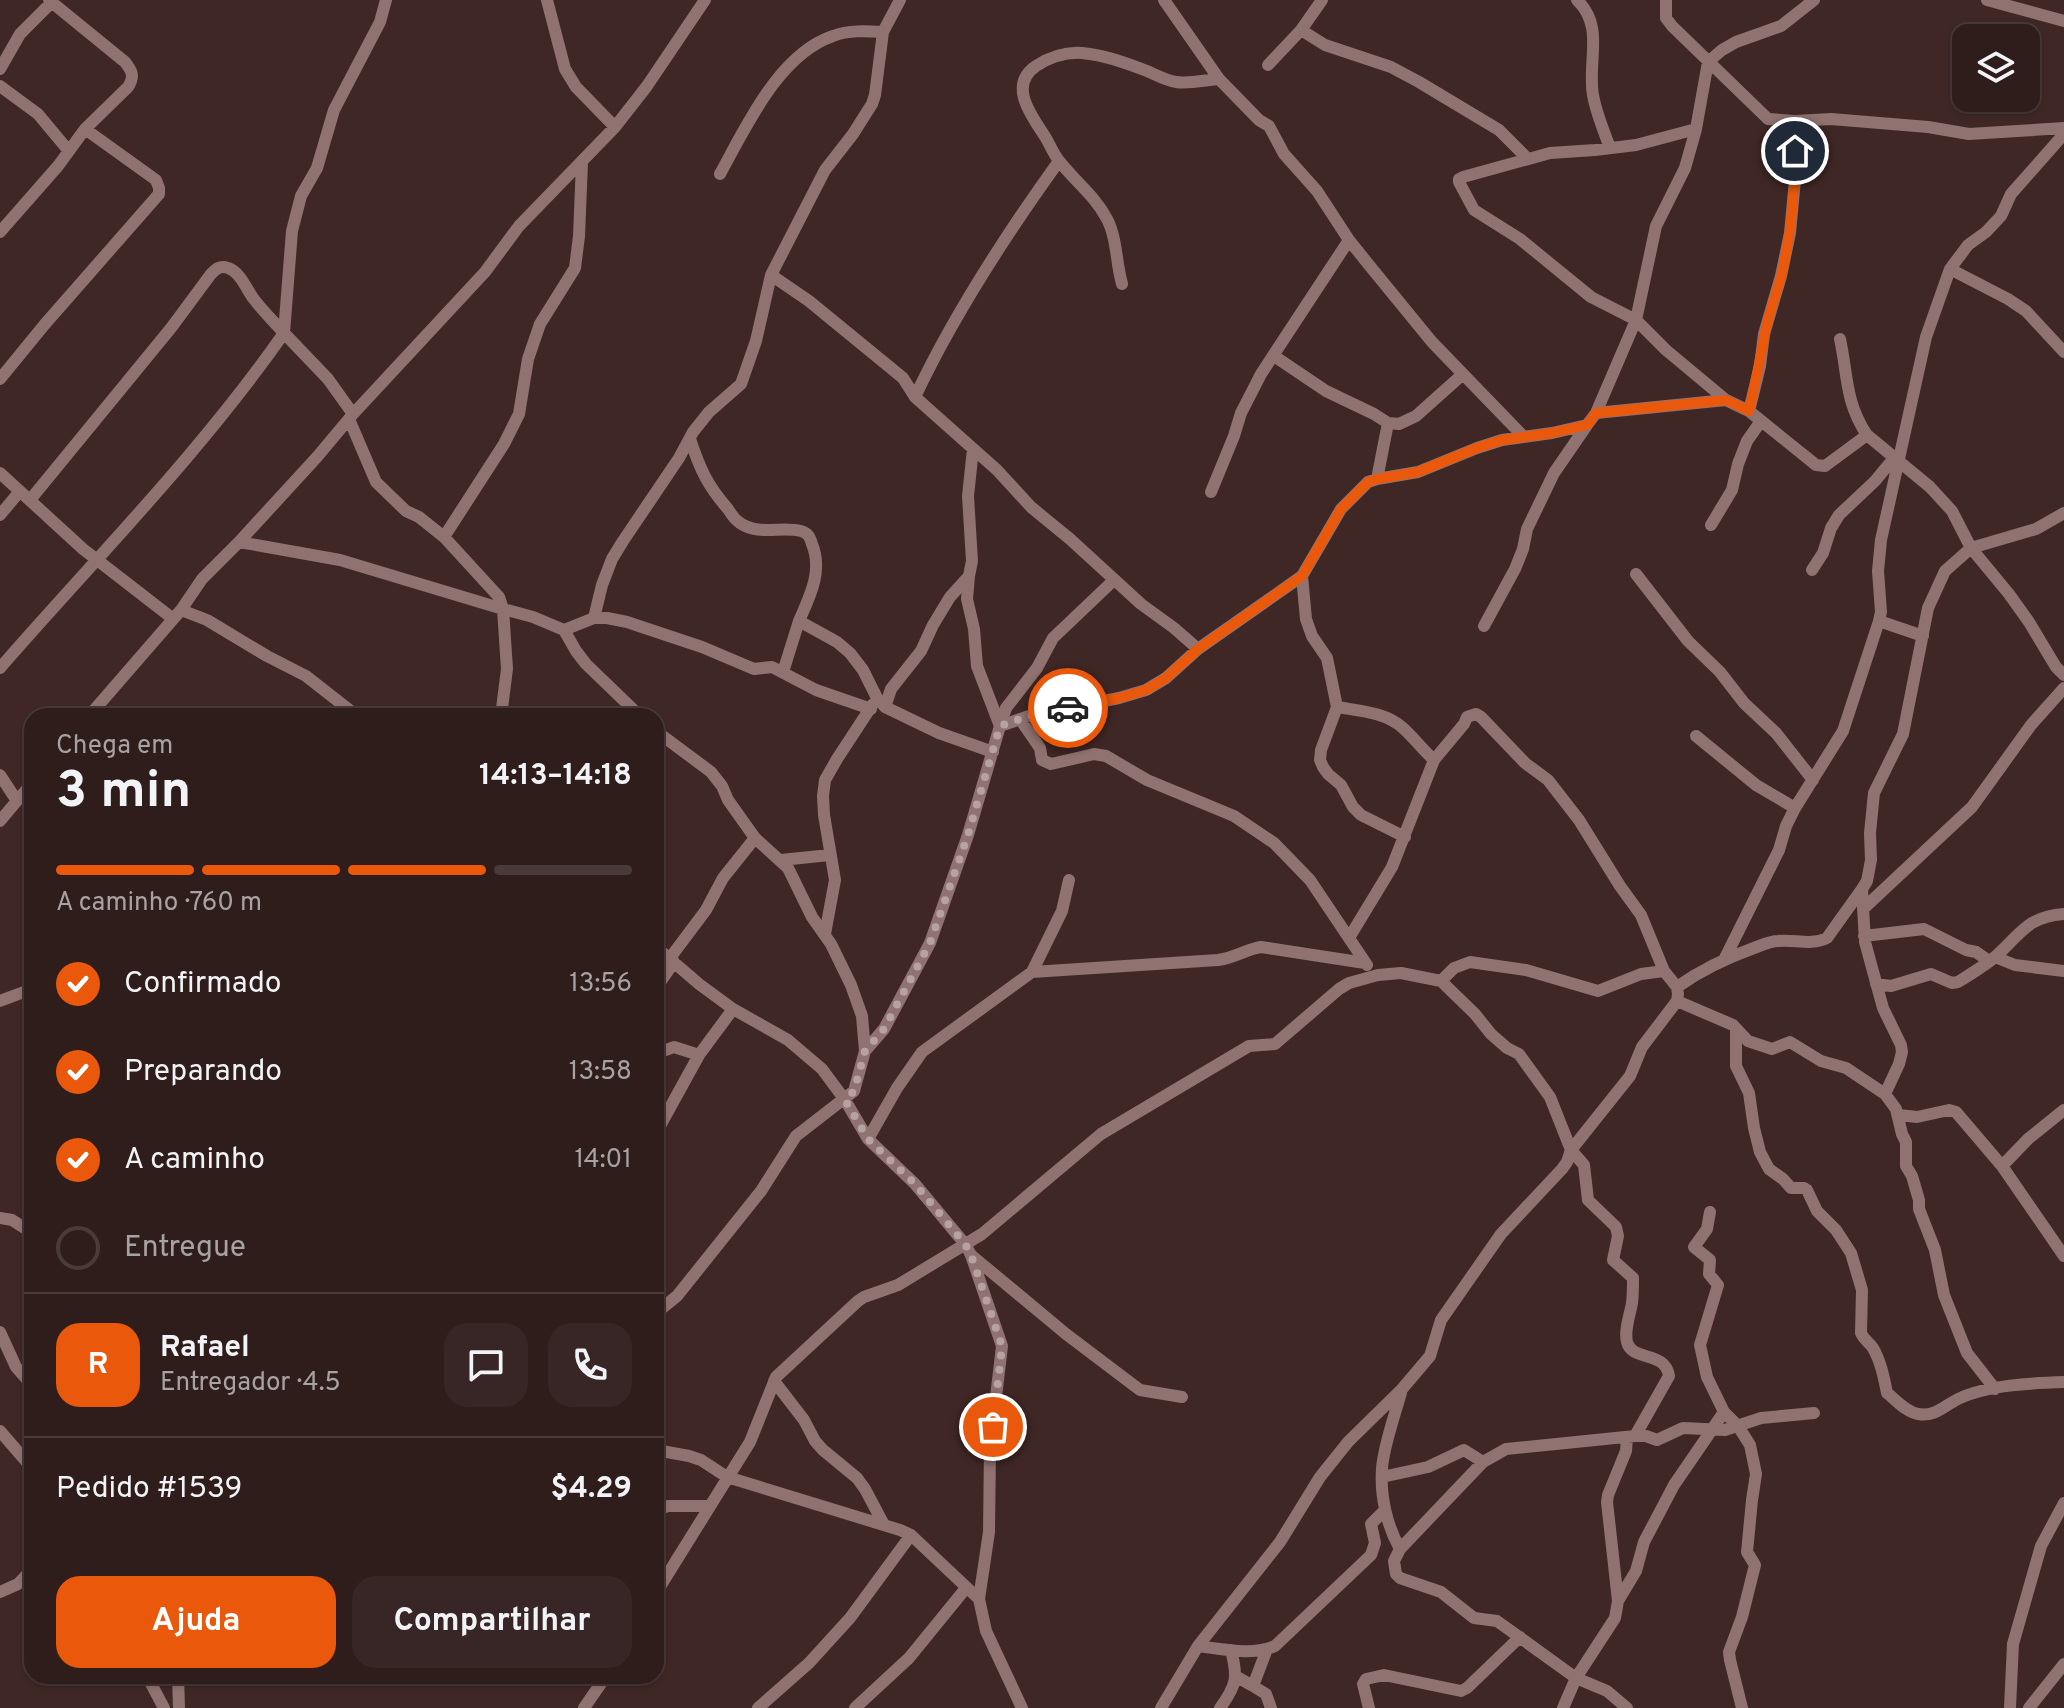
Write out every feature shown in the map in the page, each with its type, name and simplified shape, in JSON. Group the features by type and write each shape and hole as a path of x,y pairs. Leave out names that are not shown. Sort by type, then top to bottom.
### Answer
{"street":[{"path":"0,668 248,385 284,333 292,231 301,196 317,168 334,110 380,22 386,0"},
{"path":"547,0 565,69 576,87 615,127"},
{"path":"96,708 177,614 202,579 485,272 519,226 615,127 647,86 705,0"},
{"path":"594,618 612,559 709,412 741,384 756,341 771,275 825,170 872,104 883,32 900,0"},
{"path":"1164,0 1219,79 1259,120 1269,126 1284,154 1317,191 1349,240 1432,342 1523,436"},
{"path":"1268,65 1301,30 1322,0"},
{"path":"1577,0 1588,11 1591,23 1592,93 1610,148"},
{"path":"1666,0 1666,18 1672,26 1768,119 1831,119 1928,127 1969,134 2064,128"},
{"path":"1484,626 1515,569 1527,529 1554,473 1596,413 1636,320 1656,226 1685,168 1696,129 1708,62 1736,42 1781,26 1814,0"},
{"path":"1987,0 2064,21"},
{"path":"0,69 20,34 50,1 125,62 133,75 128,87 85,129 58,166 3,223"},
{"path":"1301,30 1325,45 1391,67 1419,82 1499,130 1527,158"},
{"path":"720,174 751,117 779,75 809,48 833,36 861,31 883,32"},
{"path":"1122,284 1107,219 1059,161 1027,108 1023,82 1028,72 1053,57 1069,53 1117,60 1176,82 1219,79"},
{"path":"0,86 38,114 68,150"},
{"path":"1749,411 1764,334 1790,233 1795,180 1795,121"},
{"path":"0,379 159,194 156,180 85,129"},
{"path":"1696,129 1636,145 1527,158 1459,179 1459,182 1474,210 1520,239 1591,297 1636,320 1666,350 1726,400 1749,411 1821,466 1867,435"},
{"path":"1725,958 1779,850 1795,808 1843,731 1879,621 1881,540 1896,459 1916,391 1926,337 1950,269 1968,245 2001,216 2011,194 2064,134"},
{"path":"2052,148 2064,157"},
{"path":"915,397 941,344 975,287 1059,161"},
{"path":"444,537 504,444 519,414 528,359 540,324 575,268 582,162"},
{"path":"1211,492 1241,413 1261,374 1349,240"},
{"path":"30,500 216,269 230,268 253,298 328,379 351,416 376,482 406,511 444,537 499,597 503,609 507,669 502,708"},
{"path":"1950,269 2026,311 2064,352"},
{"path":"771,275 809,301 903,378 915,397 997,470 1031,507 1141,604 1198,649"},
{"path":"1840,339 1850,404 1857,420 1867,435 1930,487 1952,511 1971,548 2015,603 2064,675"},
{"path":"1274,356 1326,391 1388,423 1399,424 1416,416 1463,374"},
{"path":"1596,413 1726,400"},
{"path":"1711,525 1732,490 1747,441 1761,421"},
{"path":"1377,479 1388,423"},
{"path":"1000,726 1029,716 1119,698 1146,690 1166,678 1198,649 1302,576 1341,509 1368,482 1418,472 1477,448 1523,436 1587,425"},
{"path":"690,439 701,473 739,523 768,531 798,530 810,537 817,555 814,587 799,621 783,672"},
{"path":"973,449 968,496 972,561 967,599 974,629 977,666 1000,726"},
{"path":"1812,570 1839,515 1896,459"},
{"path":"0,473 83,549 177,614 207,620 306,676 347,708"},
{"path":"0,515 20,491"},
{"path":"1677,987 1725,958 1776,941 1820,942 1827,938 1867,881 1874,793 1903,734 1928,608 1945,571 1971,548 2036,529 2064,513"},
{"path":"239,542 340,560 533,617 564,630 586,664 632,708"},
{"path":"1636,574 1688,641 1776,733 1813,780"},
{"path":"825,934 835,880 823,796 825,780 877,704 921,651 950,597 969,576"},
{"path":"1302,576 1306,619 1312,636 1327,658 1337,707 1321,750 1323,767 1341,785 1361,815 1405,837"},
{"path":"865,1051 884,1029 930,943 968,835 1006,708 1037,668 1053,638 1114,580"},
{"path":"564,630 594,618 627,622 702,647 754,669 772,667 816,690 877,704 939,733 993,752"},
{"path":"799,621 837,642 850,653 863,670 877,704"},
{"path":"1879,621 1923,636"},
{"path":"1863,909 1972,807 2031,725 2064,688"},
{"path":"1337,707 1390,719 1434,760"},
{"path":"1161,1708 1198,1646 1280,1542 1341,1449 1402,1389 1430,1356 1441,1320 1501,1234 1562,1169 1571,1150 1630,1076 1642,1047 1677,1001 1677,987 1664,971 1641,915 1579,820 1548,780 1525,763 1476,714 1467,717 1434,760 1392,867 1349,938"},
{"path":"1020,719 1040,748 1045,763 1094,754 1106,756 1147,780 1234,816 1274,843 1310,880 1365,963 1378,975"},
{"path":"1696,736 1756,785 1795,808"},
{"path":"664,737 711,772 755,838 781,860 791,874 812,917 831,944 857,1001 864,1029 865,1051 854,1091 796,1136 761,1191 677,1296 664,1307"},
{"path":"0,775 17,801"},
{"path":"0,821 24,793"},
{"path":"664,974 723,878 755,838"},
{"path":"781,860 830,855"},
{"path":"868,1139 922,1052 1032,972 1062,911 1069,880"},
{"path":"1862,889 1864,936 1883,1008 1902,1052 1885,1094"},
{"path":"1876,984 1891,986 1931,974 1955,983 1992,959 2029,923 2064,914"},
{"path":"1864,936 1924,929 1992,959 2064,971"},
{"path":"1032,972 1218,960 1261,947 1365,963"},
{"path":"664,954 733,1009 794,1045 822,1069 868,1139 915,1184 968,1249 1066,1334 1140,1390 1182,1397"},
{"path":"1441,981 1454,968 1470,962 1526,970 1598,991 1645,973 1664,971"},
{"path":"664,1580 750,1442 776,1377 858,1301 898,1285 968,1249 1101,1134 1249,1046 1275,1044 1349,983 1378,975 1408,974 1441,981 1491,1034 1519,1054 1550,1097 1571,1150 1584,1165 1588,1200 1613,1223 1618,1232 1613,1260 1633,1278 1627,1344 1631,1350 1657,1360 1669,1372 1631,1437 1608,1495 1618,1601 1615,1618 1576,1678 1563,1708"},
{"path":"0,1001 24,992"},
{"path":"1677,1001 1736,1028 1748,1041 1772,1049 1790,1042 1821,1061 1846,1068 1885,1094 1899,1115 1907,1146 1906,1166 1912,1176 1919,1209 1935,1250 1944,1295 1967,1353 1995,1389"},
{"path":"664,1118 699,1055 733,1009"},
{"path":"1736,1028 1736,1066 1749,1093 1754,1128 1765,1163 1791,1188 1807,1190 1817,1211 1847,1245 1862,1290 1861,1333 1872,1346 1885,1377 1887,1393 1907,1410 1926,1415 1943,1410 1959,1398 1995,1389 2064,1382"},
{"path":"664,1049 674,1047 699,1055"},
{"path":"1899,1115 1917,1117 1949,1110 1956,1112 2002,1166 2064,1256"},
{"path":"2002,1166 2028,1139 2064,1110"},
{"path":"1710,1212 1707,1229 1694,1247 1710,1260 1709,1274 1718,1285 1700,1345 1707,1377 1724,1412 1750,1445 1756,1470 1747,1552 1755,1565 1742,1617 1729,1652 1742,1708"},
{"path":"0,1218 12,1220 24,1228"},
{"path":"968,1249 1002,1346 990,1448 989,1532 979,1599 989,1639 1022,1708"},
{"path":"0,1332 16,1367 24,1376"},
{"path":"774,1381 804,1420 815,1441 857,1478 883,1523"},
{"path":"1400,1549 1391,1534 1385,1510 1382,1464 1402,1389"},
{"path":"1618,1601 1636,1571 1644,1542 1674,1485 1724,1412"},
{"path":"1627,1708 1607,1691 1576,1678 1497,1621 1474,1618 1441,1592 1400,1578 1394,1570 1394,1561 1400,1549 1483,1462 1506,1449 1646,1436 1657,1440 1683,1428 1730,1429 1761,1418 1814,1413"},
{"path":"0,1431 24,1459"},
{"path":"1382,1477 1428,1467 1464,1450 1483,1462"},
{"path":"664,1451 701,1460 727,1477 883,1523 911,1535 979,1599"},
{"path":"2010,1708 2013,1644 2041,1546 2064,1503"},
{"path":"664,1507 709,1506"},
{"path":"1198,1646 1231,1650 1275,1646 1371,1555 1375,1543 1371,1524 1385,1510"},
{"path":"758,1708 809,1663 850,1618 911,1535"},
{"path":"0,1592 18,1584 24,1578"},
{"path":"855,1708 909,1658 966,1588"},
{"path":"1369,1708 1363,1684 1366,1679 1384,1675 1461,1691 1520,1637"},
{"path":"1253,1686 1267,1649"},
{"path":"1220,1708 1237,1677 1231,1650"},
{"path":"2029,1708 2064,1664"},
{"path":"1237,1677 1266,1694 1271,1708"},
{"path":"151,1684 164,1708"},
{"path":"178,1684 179,1708"},
{"path":"584,1708 600,1684"}],"way so far":[{"path":"993,1427 1002,1346 971,1255 915,1184 868,1139 845,1100 854,1091 865,1051 884,1029 930,943 968,835 1000,726 1068,708"}],"route":[{"path":"1068,708 1146,690 1166,678 1198,649 1302,576 1341,509 1368,482 1418,472 1502,440 1587,425 1596,413 1726,400 1749,411 1764,334 1790,233 1795,151"}]}
